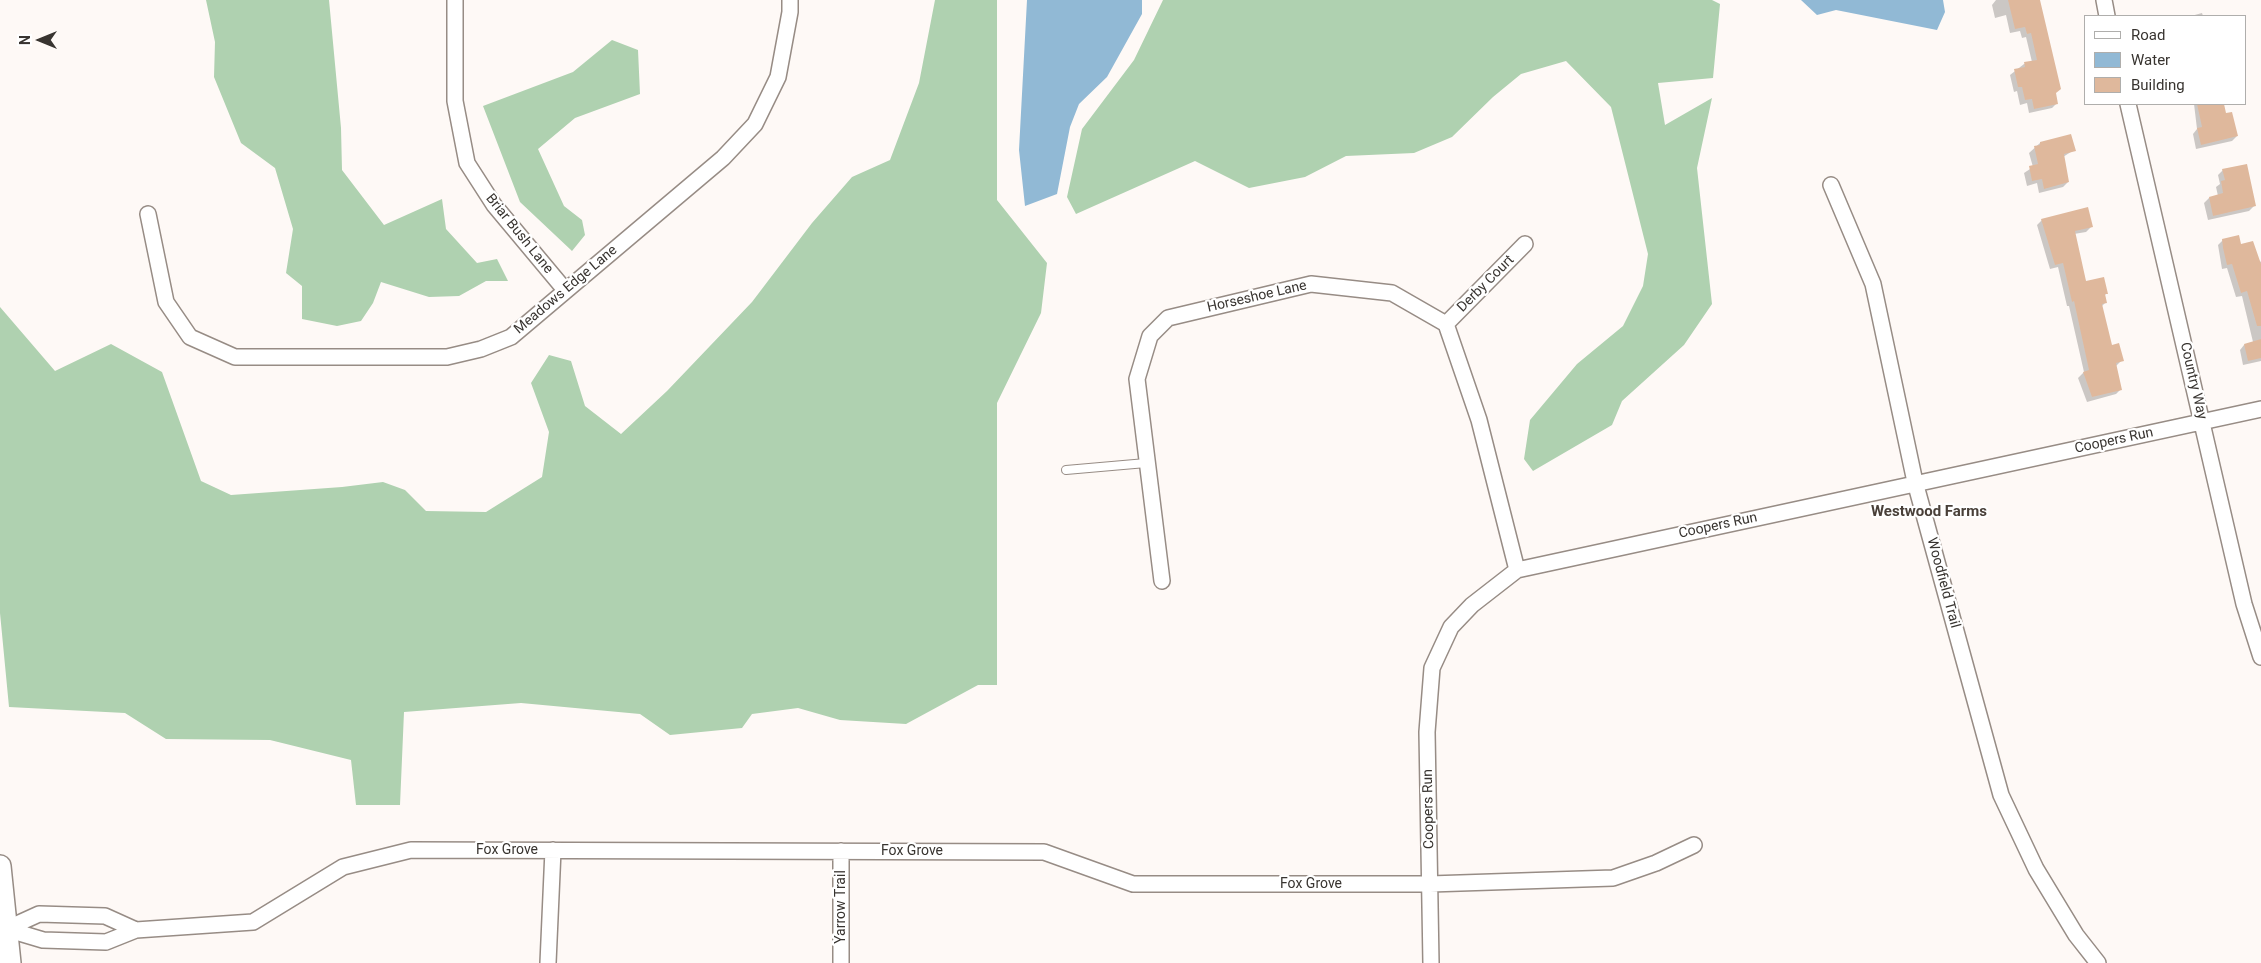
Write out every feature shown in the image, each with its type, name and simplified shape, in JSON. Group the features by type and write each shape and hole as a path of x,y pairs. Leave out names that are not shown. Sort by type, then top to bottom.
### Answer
{"street":[{"name":"Briar Bush Lane","path":"455,0 455,101 467,163 494,206 565,290"},
{"name":"Meadows Edge Lane","path":"148,214 166,302 190,337 235,357 447,357 482,349 511,337 723,158 755,124 778,77 790,12 790,0"},
{"path":"2104,0 2107,15"},
{"name":"Country Way","path":"2128,105 2244,604 2261,657"},
{"name":"Woodfield Trail","path":"1831,185 1873,284 1915,482 2001,795 2036,869 2076,935 2098,963"},
{"name":"Derby Court","path":"1446,324 1525,244"},
{"name":"Horseshoe Lane","path":"1162,581 1136,380 1150,336 1168,318 1311,284 1392,293 1446,324"},
{"path":"1446,324 1478,420 1517,570"},
{"name":"Coopers Run","path":"1431,963 1427,732 1432,668 1451,627 1472,605 1517,570 1915,482 2261,410"},
{"name":"Fox Grove","path":"6,929 43,940 106,942 136,930 252,922 343,867 411,850 1044,852 1133,884 1430,884 1613,878 1656,863 1694,845"},
{"path":"548,963 553,850"},
{"name":"Yarrow Trail","path":"841,851 841,963"},
{"path":"0,866 10,963"},
{"name":"Fox Grove","path":"6,929 39,914 105,916 136,930"}],"lane":[{"path":"1066,470 1146,463"}],"green space":[{"path":"206,0 329,0 341,128 342,170 384,225 442,199 446,229 477,263 497,259 508,281 486,281 459,296 429,297 381,282 373,303 361,321 337,326 302,319 302,286 286,273 293,229 275,168 241,143 214,77 215,42"},
{"path":"935,0 997,0 997,200 1047,263 1041,313 997,403 997,685 978,685 906,724 840,720 798,708 752,714 742,728 670,735 640,714 521,703 404,712 400,805 356,805 351,760 270,740 166,739 125,713 9,707 0,613 0,307 55,371 111,344 162,372 201,481 231,495 383,482 405,490 426,511 486,512 542,477 549,432 531,383 549,355 571,361 585,406 621,434 667,391 752,302 812,223 852,177 890,160 919,83"},
{"path":"1163,0 1712,0 1720,4 1713,78 1658,83 1665,125 1712,98 1697,168 1712,304 1684,345 1622,401 1612,425 1533,471 1524,459 1530,420 1577,364 1623,326 1643,286 1648,254 1611,107 1566,61 1521,74 1493,97 1452,137 1414,153 1346,156 1305,177 1249,188 1195,161 1076,214 1067,197 1082,129 1134,60"},
{"path":"612,40 638,50 640,94 575,118 538,149 564,206 582,220 585,235 572,251 520,202 483,106 573,72"}],"water":[{"path":"1027,0 1142,0 1142,14 1107,77 1079,104 1070,127 1057,194 1025,206 1019,150"},
{"path":"1801,0 1943,0 1945,12 1937,30 1836,10 1817,15"}],"building":[{"path":"2008,0 2040,0 2061,89 2056,93 2058,104 2034,109 2032,99 2025,100 2022,87 2018,87 2014,69 2025,67 2024,62 2037,60 2031,33 2027,34 2025,27 2015,29"},
{"path":"2197,105 2224,105 2226,113 2232,112 2238,136 2201,145 2197,128 2202,127"},
{"path":"2071,134 2076,151 2064,154 2069,182 2044,189 2042,179 2032,181 2029,166 2038,164 2034,146 2040,145 2040,142"},
{"path":"2247,164 2256,206 2213,216 2209,197 2223,193 2221,181 2225,180 2222,169"},
{"path":"2088,207 2093,227 2075,231 2086,281 2104,277 2108,294 2105,294 2107,303 2102,304 2112,345 2119,343 2124,361 2116,363 2122,390 2092,397 2083,372 2089,370 2074,301 2072,302 2063,263 2055,265 2041,219"},
{"path":"2239,235 2241,244 2253,241 2261,264 2261,326 2257,326 2247,291 2241,293 2232,264 2227,265 2222,239"},
{"path":"2261,339 2261,358 2248,361 2244,344"}],"district":[{"name":"Westwood Farms","path":"1929,512"}]}
